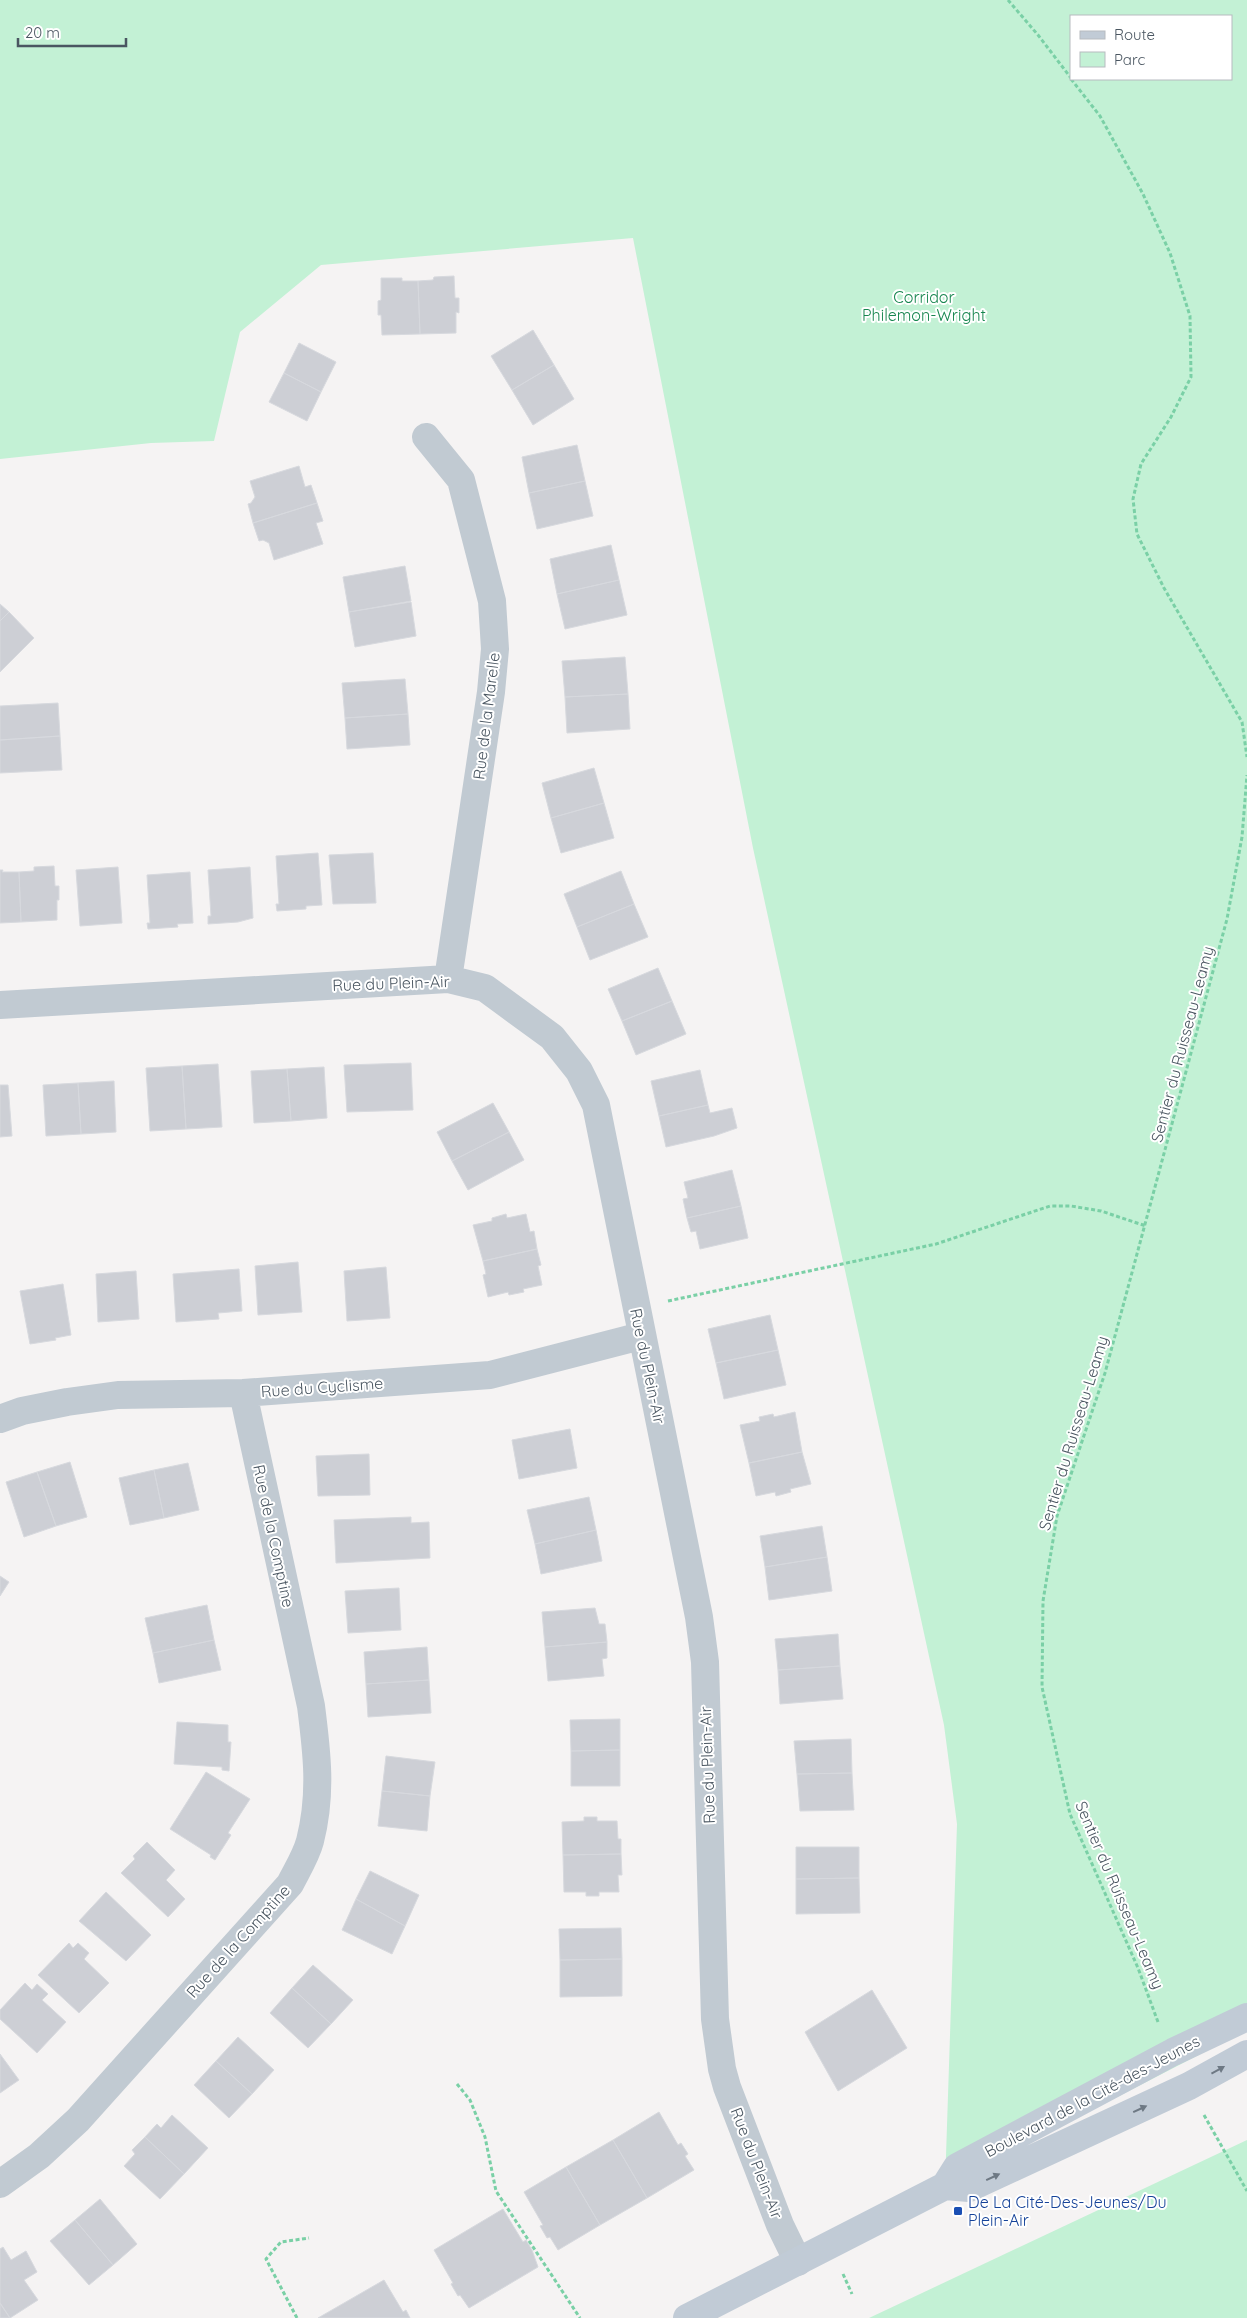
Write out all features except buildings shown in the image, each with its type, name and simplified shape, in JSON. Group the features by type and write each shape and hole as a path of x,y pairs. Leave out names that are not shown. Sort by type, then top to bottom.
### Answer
{"street":[{"name":"Rue de la Marelle","path":"426,437 461,480 492,601 495,649 491,692 448,979"},
{"name":"Rue du Plein-Air","path":"0,1005 448,979 485,988 491,992 552,1037 579,1071 596,1105 635,1308 691,1569 704,1653 714,2011 722,2070 780,2225 798,2262"},
{"name":"Rue du Cyclisme","path":"0,1419 22,1411 118,1395 244,1393 490,1375 641,1336"},
{"name":"Rue de la Comptine","path":"0,2184 39,2156 78,2120 290,1884 310,1843 319,1793 317,1749 311,1706 244,1393"},
{"name":"Boulevard de la Cité-des-Jeunes","path":"687,2318 945,2186 957,2167 1173,2052 1247,2016"},
{"name":"Boulevard de la Cité-des-Jeunes","path":"945,2186 970,2188 1189,2086 1247,2054"}],"path":[{"path":"1008,0 1070,77"},
{"path":"1073,80 1100,116 1143,194 1170,253 1190,316 1191,377 1171,417 1141,464 1133,499 1137,534 1164,588 1242,722 1247,757"},
{"name":"Sentier du Ruisseau-Leamy","path":"1173,2052 1160,2027 1138,1968 1070,1814 1042,1688 1043,1601 1057,1516 1105,1373 1227,919 1242,837 1247,775"},
{"path":"635,1308 936,1244 1050,1206 1070,1206 1101,1211 1146,1226"},
{"path":"457,2084 470,2100 486,2137 496,2191 580,2318"},
{"path":"1189,2086 1247,2191"},
{"path":"297,2318 266,2259 281,2242 309,2238"},
{"path":"841,2271 852,2294"}],"green space":[{"name":"Corridor Philemon-Wright","path":"0,0 1247,0 1247,2030 945,2186 957,1824 944,1725 753,848 633,238 321,265 240,332 214,441 151,443 0,459"},
{"path":"1247,2140 1247,2318 869,2318"}],"place":[{"name":"De La Cité-Des-Jeunes/Du Plein-Air","path":"958,2211"}]}
